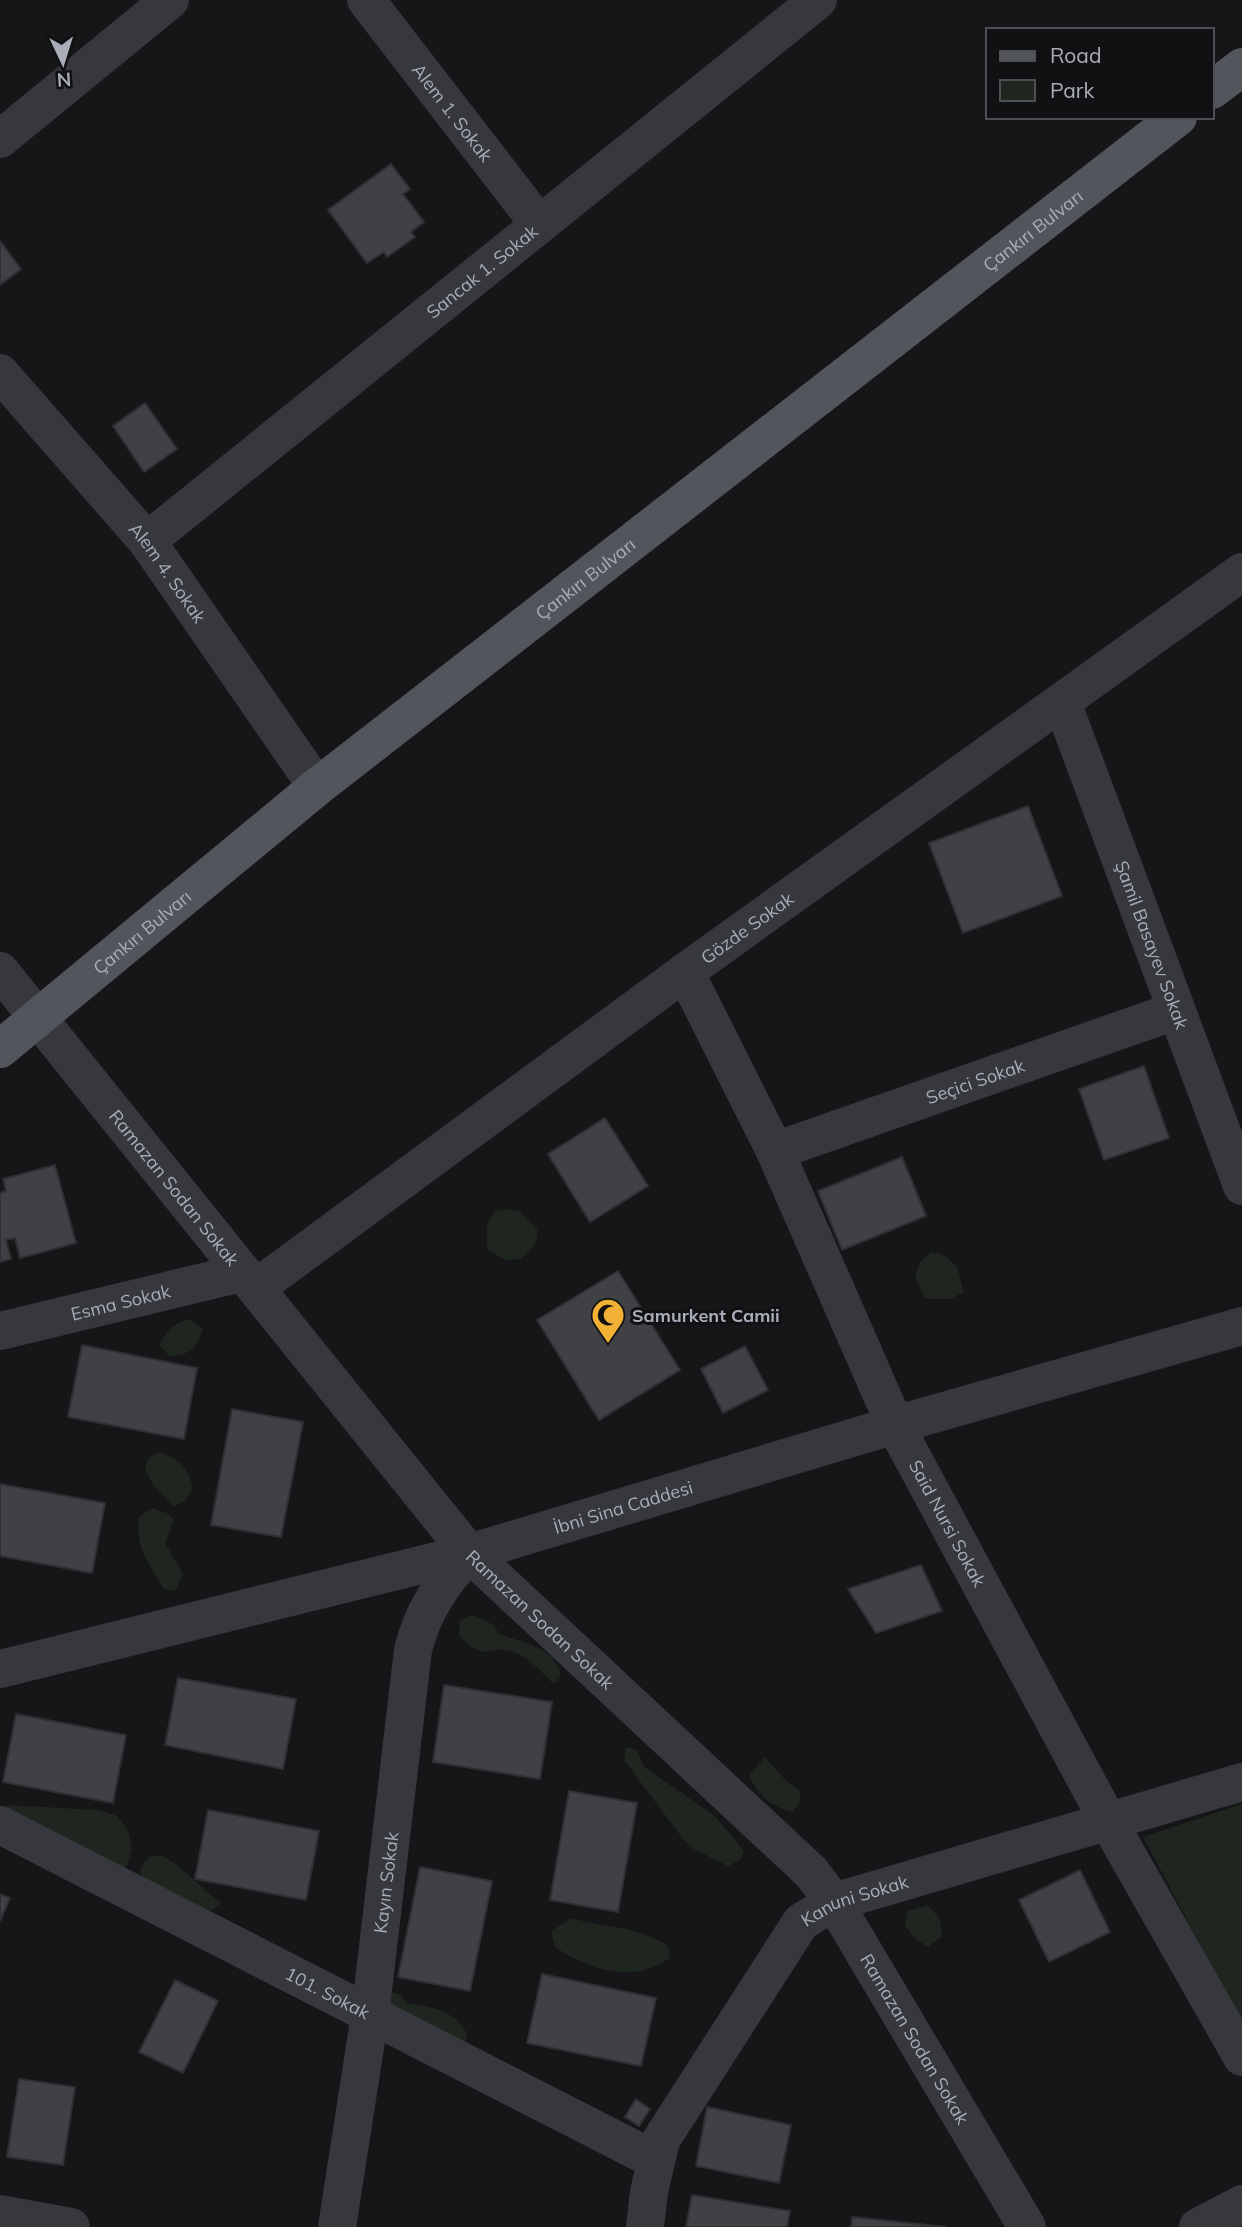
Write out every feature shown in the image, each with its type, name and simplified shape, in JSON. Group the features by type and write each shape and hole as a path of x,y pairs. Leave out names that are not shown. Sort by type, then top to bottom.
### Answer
{"main road":[{"path":"1214,88 1242,67"},
{"name":"Çankırı Bulvarı","path":"0,1049 317,787 1175,119"}],"street":[{"path":"0,139 170,0"},
{"name":"Alem 1. Sokak","path":"366,0 539,225"},
{"name":"Sancak 1. Sokak","path":"146,541 818,0"},
{"name":"Alem 4. Sokak","path":"0,373 146,541 317,787"},
{"name":"Gözde Sokak","path":"249,1280 685,972 1242,572"},
{"name":"Şamil Basayev Sokak","path":"1062,702 1175,1012 1242,1186"},
{"name":"Ramazan Sodan Sokak","path":"0,971 469,1553 811,1872 834,1902 1027,2227"},
{"name":"Said Nursi Sokak","path":"685,972 775,1150 895,1424 1108,1821 1242,2057"},
{"name":"Seçici Sokak","path":"775,1150 1175,1012"},
{"name":"Esma Sokak","path":"0,1331 249,1280"},
{"name":"İbni Sina Caddesi","path":"0,1669 469,1553 895,1424 1242,1326"},
{"name":"Kayın Sokak","path":"337,2227 370,2015 414,1650 420,1624 429,1605 442,1584 469,1553"},
{"name":"Kanuni Sokak","path":"645,2227 655,2160 661,2140 790,1935 801,1922 834,1902 1242,1782"},
{"name":"101. Sokak","path":"0,1825 655,2160"},
{"path":"1198,2227 1242,2204"},
{"path":"0,2214 71,2227"}],"green space":[{"path":"505,1209 521,1212 537,1229 537,1242 521,1259 505,1260 487,1249 487,1224 495,1211"},
{"path":"931,1252 942,1254 957,1266 964,1292 950,1299 925,1299 915,1277 920,1262"},
{"path":"189,1319 203,1329 198,1341 188,1352 170,1356 159,1346 171,1329"},
{"path":"159,1452 182,1465 193,1488 184,1502 174,1506 153,1485 145,1469 149,1458"},
{"path":"152,1508 167,1513 174,1520 165,1543 183,1574 175,1591 163,1588 141,1547 139,1517"},
{"path":"472,1615 494,1625 499,1634 528,1643 546,1653 558,1666 561,1676 554,1684 531,1662 514,1652 482,1651 468,1644 459,1635 460,1621"},
{"path":"626,1747 637,1750 644,1767 714,1815 744,1851 740,1860 728,1866 694,1849 683,1839 624,1760"},
{"path":"765,1757 787,1782 799,1789 801,1801 792,1812 777,1807 766,1799 756,1789 749,1775"},
{"path":"1242,1804 1242,2023 1143,1837"},
{"path":"5,1805 99,1810 117,1816 128,1830 132,1849 127,1866 113,1870 8,1821"},
{"path":"160,1855 178,1866 221,1903 211,1911 142,1882 140,1868 149,1857"},
{"path":"928,1905 940,1919 942,1936 928,1947 913,1937 905,1925 908,1911"},
{"path":"572,1918 622,1928 657,1939 668,1946 670,1958 641,1971 627,1972 583,1963 555,1947 551,1931"},
{"path":"386,1991 401,1995 407,2003 433,2008 450,2015 467,2034 464,2044 392,2013"}],"building":[{"path":"391,164 410,189 403,194 424,222 411,232 415,237 387,257 384,252 367,263 328,210"},
{"path":"0,241 21,269 0,285"},
{"path":"145,403 177,449 144,472 113,426"},
{"path":"1028,806 1062,896 963,933 929,843"},
{"path":"1144,1066 1169,1138 1104,1160 1079,1089"},
{"path":"605,1118 648,1186 590,1222 548,1154"},
{"path":"902,1157 926,1216 842,1250 818,1191"},
{"path":"55,1165 76,1243 20,1258 15,1238 6,1240 11,1259 0,1262 0,1193 6,1191 3,1179"},
{"name":"Samurkent Camii","path":"618,1271 680,1370 599,1420 537,1320"},
{"path":"82,1345 197,1368 184,1439 68,1417"},
{"path":"745,1346 768,1390 723,1413 701,1369"},
{"path":"232,1409 303,1422 281,1537 211,1525"},
{"path":"0,1484 105,1503 92,1573 0,1556"},
{"path":"921,1565 942,1611 876,1633 848,1589"},
{"path":"178,1678 296,1699 283,1769 165,1745"},
{"path":"444,1685 552,1702 540,1779 433,1762"},
{"path":"16,1714 126,1735 113,1803 3,1782"},
{"path":"569,1791 637,1803 618,1912 550,1900"},
{"path":"208,1810 319,1831 306,1900 195,1879"},
{"path":"420,1867 492,1881 470,1991 398,1977"},
{"path":"1080,1870 1110,1932 1049,1962 1019,1900"},
{"path":"0,1894 10,1898 0,1921"},
{"path":"542,1974 656,1998 641,2066 527,2043"},
{"path":"175,1980 218,2001 183,2073 139,2052"},
{"path":"19,2079 75,2087 63,2165 7,2157"},
{"path":"636,2099 650,2109 639,2126 625,2117"},
{"path":"707,2107 791,2125 779,2183 696,2166"},
{"path":"692,2195 790,2211 787,2227 686,2227"},
{"path":"852,2217 946,2227 851,2227"}],"place":[{"name":"Samurkent Camii","path":"608,1345"}]}
